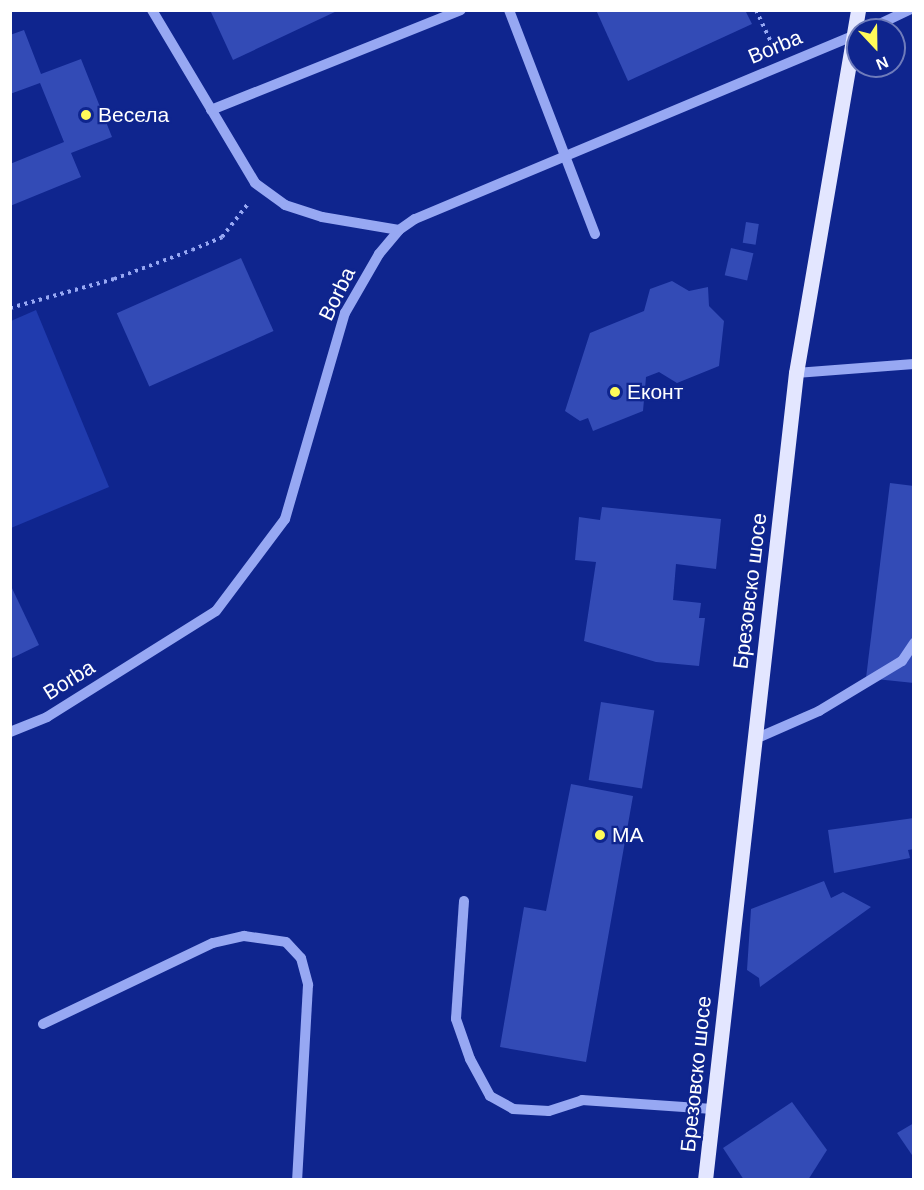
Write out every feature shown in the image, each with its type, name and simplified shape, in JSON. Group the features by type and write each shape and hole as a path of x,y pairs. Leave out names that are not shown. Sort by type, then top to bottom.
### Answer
{"main road":[{"name":"Брезовско шосе","path":"705,1179 796,373 852,78"}],"street":[{"path":"152,10 255,183 285,205 321,217 399,230"},
{"path":"211,110 461,10"},
{"path":"509,10 595,234"},
{"name":"Borba","path":"892,18 909,10"},
{"name":"Borba","path":"10,732 47,717 216,611 285,519 345,313 379,254 399,230 415,219 846,39"},
{"path":"796,373 914,364"},
{"path":"755,739 819,711 902,661 914,643"},
{"path":"902,661 914,668"},
{"path":"464,901 456,1019 470,1059 490,1096 513,1109 549,1111 582,1100 713,1109"},
{"path":"43,1024 213,943 244,936 286,942 301,958 308,985 297,1179"}],"path":[{"path":"756,10 781,66"},
{"path":"10,308 114,279 202,246 222,237 241,208 269,194"}],"shaded area":[{"path":"36,310 109,487 11,528 11,321"}],"building":[{"path":"210,10 339,10 233,60"},
{"path":"596,10 745,10 752,24 628,81"},
{"path":"24,30 41,74 81,59 112,137 71,153 81,177 10,206 10,164 64,142 40,83 10,94 10,35"},
{"path":"746,222 759,224 756,245 743,243"},
{"path":"731,248 753,253 747,280 725,275"},
{"path":"241,258 274,331 149,386 117,313"},
{"path":"672,281 689,291 708,287 709,306 724,321 719,366 677,383 659,372 646,377 643,411 593,431 588,418 580,421 565,411 590,333 644,311 650,289"},
{"path":"890,483 914,486 914,683 866,678"},
{"path":"602,507 721,519 716,569 676,564 673,600 701,603 699,618 705,618 699,666 656,662 584,641 596,562 575,560 579,517 600,520"},
{"path":"10,584 39,645 10,659"},
{"path":"601,702 654,710 642,788 589,780"},
{"path":"571,784 633,796 586,1062 500,1047 524,907 546,911"},
{"path":"914,818 914,849 908,850 910,858 834,873 828,830"},
{"path":"824,881 831,898 843,892 871,907 760,987 759,978 747,970 751,909"},
{"path":"792,1102 827,1150 808,1180 744,1180 723,1148"},
{"path":"914,1123 914,1158 897,1133"}],"place":[{"name":"Весела","path":"86,115"},
{"name":"Еконт","path":"615,392"},
{"name":"МА","path":"600,835"}]}
